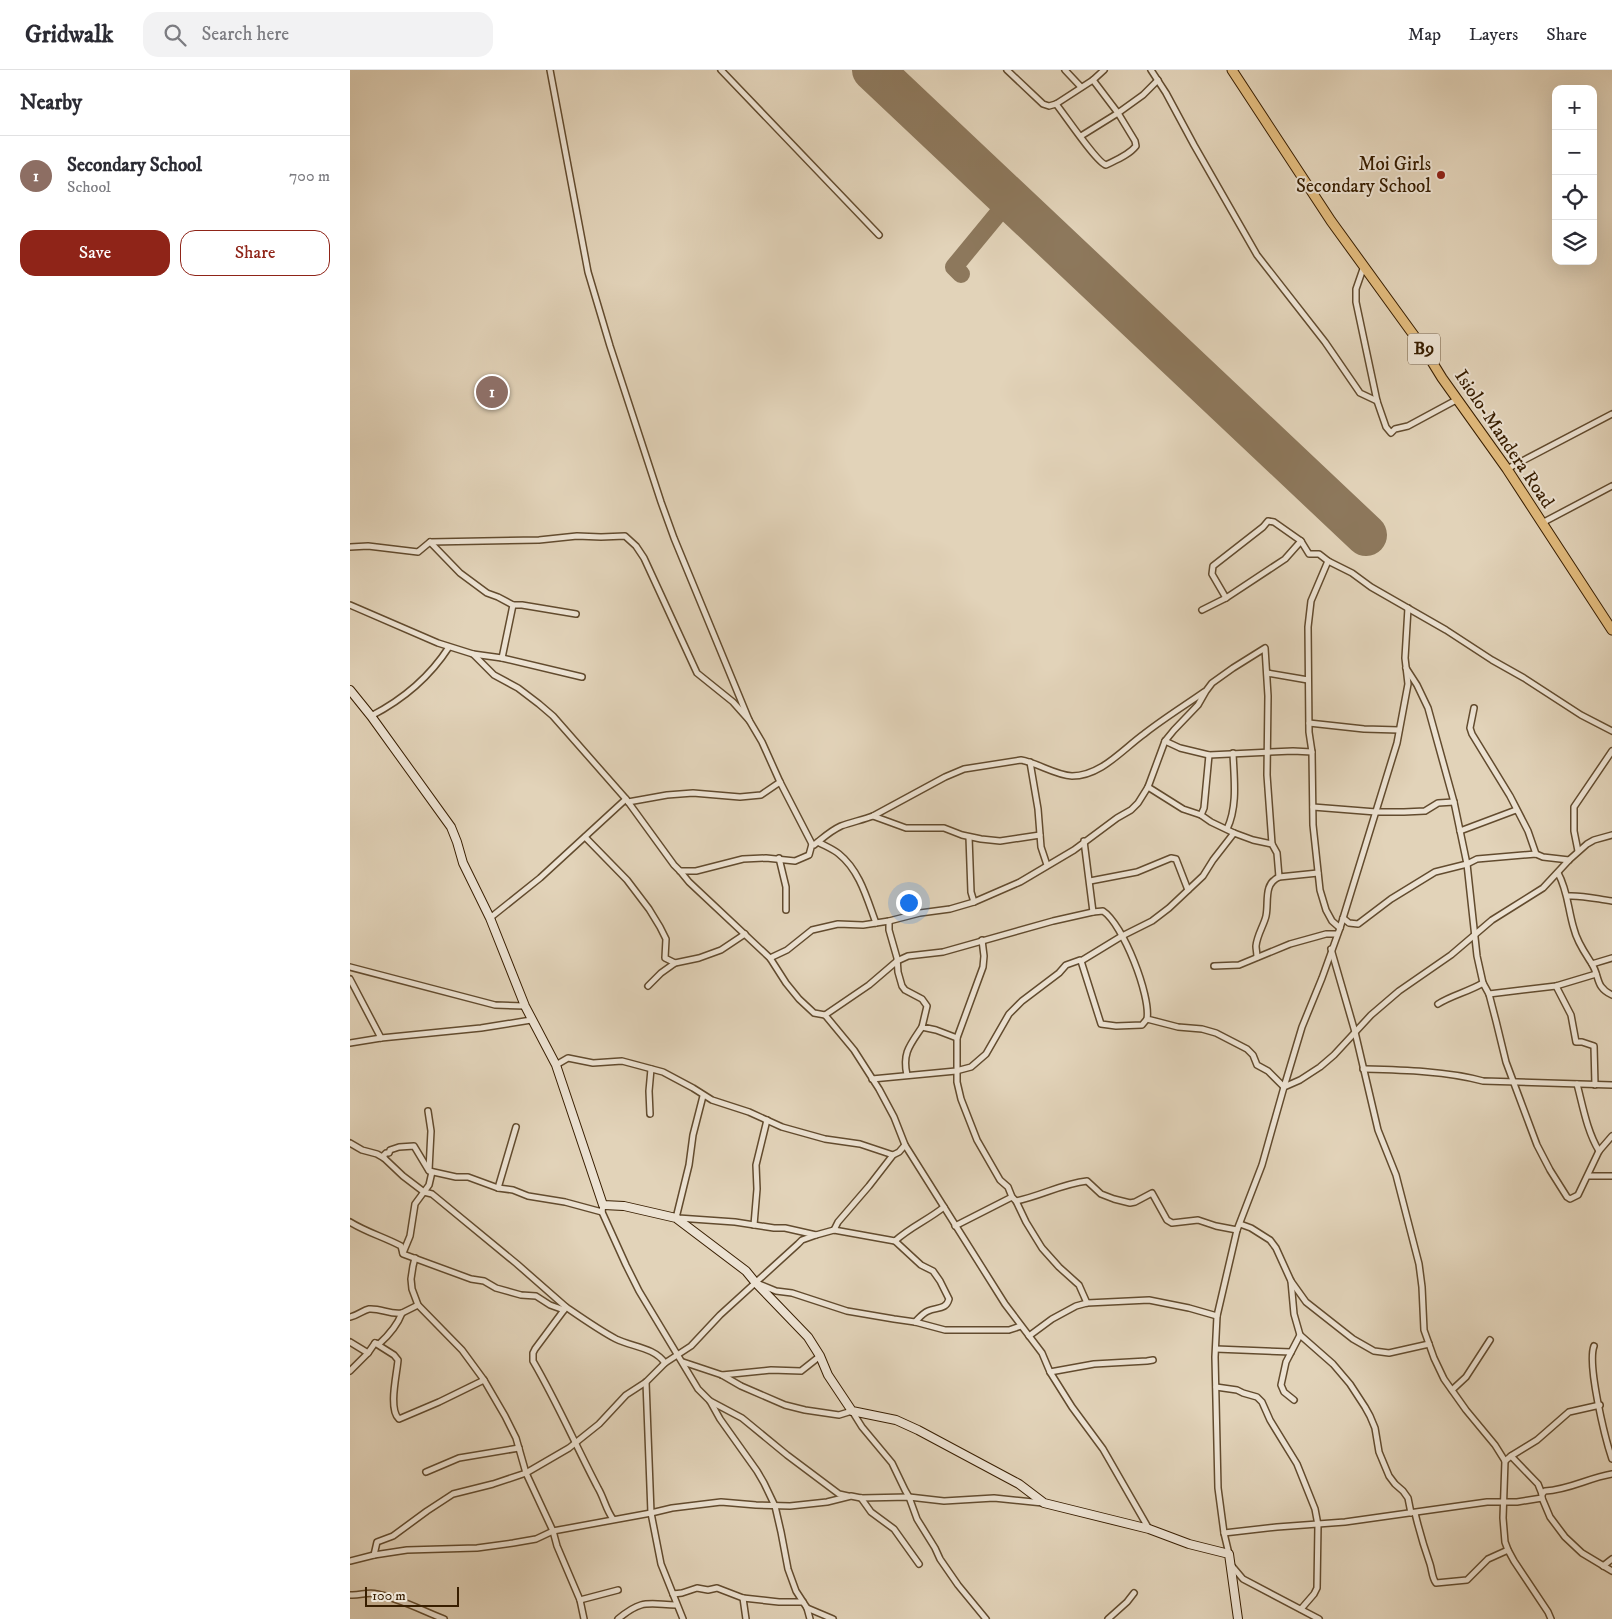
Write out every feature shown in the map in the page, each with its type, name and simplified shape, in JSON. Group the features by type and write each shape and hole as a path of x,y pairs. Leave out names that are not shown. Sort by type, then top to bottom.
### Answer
{"highway":[{"name":"Isiolo-Mandera Road","path":"1232,70 1332,221 1507,469 1612,630"}],"main road":[{"path":"350,690 451,827 462,863 490,918 531,1020 556,1065 603,1208 624,1206 676,1218 746,1271 808,1337 820,1356 828,1375 852,1411 896,1420 918,1430 1018,1484 1044,1503 1149,1529 1189,1544 1229,1554 1238,1619"}],"street":[{"path":"550,70 586,262 610,346 674,538 749,720 762,742 780,782 815,843 838,853 846,861 861,884 876,923"},
{"path":"721,70 879,235"},
{"path":"1007,70 1043,104 1049,106 1056,104 1093,80 1104,70"},
{"path":"1065,70 1081,87"},
{"path":"1151,70 1257,255 1325,342 1360,393 1377,401"},
{"path":"1056,104 1089,149 1104,165 1131,152 1136,144 1118,113 1093,80"},
{"path":"1081,136 1143,95 1158,80"},
{"path":"1364,265 1356,289 1356,302 1377,401 1386,427 1391,433 1395,429 1408,426 1458,399"},
{"path":"1507,469 1612,414"},
{"path":"1541,523 1612,486"},
{"path":"1226,598 1212,574 1213,566 1268,521 1274,522 1301,541 1309,554 1319,554 1328,561 1352,573 1371,587 1446,630 1492,660 1612,731"},
{"path":"350,548 368,546 418,552 430,542 625,536 636,546 648,565 698,673 733,702 749,720"},
{"path":"1202,610 1226,598 1285,559 1301,541"},
{"path":"430,542 460,573 487,593 513,605 576,614"},
{"path":"1328,561 1311,601 1308,627 1309,732 1312,752 1313,832 1321,895 1326,910 1338,931"},
{"path":"350,605 473,654 502,658 582,677"},
{"path":"502,658 513,605"},
{"path":"1229,1554 1218,1488 1215,1357 1217,1316 1238,1227 1262,1165 1302,1027 1343,918 1397,743 1408,684 1406,668 1408,608"},
{"path":"371,716 392,705 422,681 436,666 449,646"},
{"path":"770,958 786,950 812,930 838,924 863,925 888,921 920,913 950,909 974,902 1008,888 1074,850 1084,841 1131,810 1148,787 1165,741 1198,705 1212,683 1265,648 1267,673 1266,753 1268,810 1272,844 1277,853 1279,877"},
{"path":"473,654 494,675 518,688 553,716 627,800 674,865 689,882 770,958 799,999 814,1013 825,1015 854,1050 879,1089 894,1117 905,1145 955,1226 1021,1326 1042,1353 1050,1372 1072,1407 1104,1449 1149,1529"},
{"path":"1406,668 1428,708 1454,802 1467,864 1477,956 1483,983 1489,994 1506,1062 1537,1145 1567,1197 1570,1199 1578,1196 1589,1176 1599,1151 1612,1136"},
{"path":"1267,673 1308,680"},
{"path":"680,870 696,871 743,859 780,858 795,861 809,855 815,843 821,837 841,826 873,816 945,777 964,769 1021,760 1073,776 1087,773 1104,766 1142,735 1206,691"},
{"path":"1474,708 1470,728 1472,734 1528,831 1536,854"},
{"path":"1309,724 1399,730"},
{"path":"1165,741 1180,748 1209,755 1293,751 1312,752"},
{"path":"1578,852 1574,831 1574,807 1612,751"},
{"path":"1227,829 1232,819 1234,800 1233,753"},
{"path":"1201,815 1204,808 1209,755"},
{"path":"1030,762 1038,808 1041,847 1047,865"},
{"path":"490,918 540,878 627,800 693,793 740,797 761,795 780,782"},
{"path":"1148,787 1183,809 1201,815 1234,833 1272,844"},
{"path":"1313,807 1376,812 1425,811 1438,803 1454,802"},
{"path":"1460,831 1516,810"},
{"path":"873,816 906,828 944,828 969,837 1000,841 1040,835"},
{"path":"872,1079 956,1071 971,1067 991,1047 1009,1014 1022,1001 1059,973 1066,965 1081,961 1122,936 1152,921 1169,908 1203,876 1234,833"},
{"path":"1284,1086 1300,1080 1320,1067 1334,1055 1371,1015 1399,991 1451,955 1492,920 1543,888 1578,852 1594,840 1612,835"},
{"path":"585,837 627,880 649,909 666,939 666,958 675,963"},
{"path":"969,837 971,892 974,902"},
{"path":"1084,841 1093,912"},
{"path":"1343,918 1349,923 1358,924 1391,899 1426,877 1477,859 1536,854 1543,857 1569,860"},
{"path":"780,858 786,887 786,910"},
{"path":"1090,881 1137,872 1171,858 1176,859 1188,890"},
{"path":"1257,957 1256,944 1266,916 1267,895 1270,884 1279,877 1318,873"},
{"path":"1558,873 1568,896 1576,936 1592,964 1600,987 1612,995"},
{"path":"1568,896 1612,901"},
{"path":"825,1015 870,985 898,961 908,956 943,952 982,940 1103,911 1122,936 1140,978 1148,1014 1147,1019 1142,1025 1116,1026 1101,1024 1081,961"},
{"path":"888,921 902,986 905,990 922,998 927,1006 922,1027 908,1047 905,1056 907,1075"},
{"path":"1214,966 1239,965 1290,944 1338,931"},
{"path":"648,986 675,963 699,958 721,950 745,934"},
{"path":"982,940 983,967 957,1038 956,1071 961,1098 977,1140 1000,1180 1008,1187 1042,1248 1079,1285 1087,1303"},
{"path":"1331,949 1355,1032 1378,1130 1396,1175 1417,1254 1422,1287 1424,1330 1444,1379 1466,1410 1495,1445 1505,1461 1503,1502 1504,1530 1508,1550 1551,1619"},
{"path":"1592,964 1612,958"},
{"path":"350,967 495,1005 525,1006"},
{"path":"1489,994 1556,986 1596,974"},
{"path":"350,979 382,1038"},
{"path":"1438,1004 1446,999 1472,990 1483,983"},
{"path":"1556,986 1571,1016 1576,1042 1594,1046 1595,1085"},
{"path":"1147,1019 1178,1027 1202,1029 1216,1033 1247,1049 1253,1055 1257,1065 1268,1071 1284,1086"},
{"path":"350,1043 481,1028 531,1020"},
{"path":"922,1027 957,1038"},
{"path":"556,1065 568,1058 592,1063 622,1061 663,1072 693,1088 703,1096 782,1127 825,1139 860,1144 893,1155"},
{"path":"650,1114 649,1091 651,1069"},
{"path":"1364,1069 1417,1071 1470,1077 1483,1081 1612,1085"},
{"path":"1577,1084 1588,1129 1599,1151"},
{"path":"703,1096 676,1218 785,1228 816,1235"},
{"path":"403,1254 412,1225 414,1208 418,1198 430,1185 428,1111"},
{"path":"754,1225 757,1189 756,1165 767,1120"},
{"path":"498,1188 516,1127"},
{"path":"350,1143 362,1150 384,1158 424,1192 432,1194 565,1309 619,1340 657,1354 665,1363"},
{"path":"834,1230 838,1222 893,1155 899,1152 905,1145"},
{"path":"384,1158 384,1155 389,1153 390,1150 414,1146 430,1171 456,1177 468,1177 528,1196 603,1208 639,1292 698,1389 710,1401 757,1470 775,1506 788,1569 796,1591 807,1608 810,1619"},
{"path":"1589,1176 1612,1176"},
{"path":"955,1226 1014,1199 1047,1192 1059,1186 1087,1181 1101,1194 1130,1203 1152,1193 1167,1220 1172,1223 1198,1220 1216,1226 1238,1227 1260,1233 1270,1240 1276,1248 1291,1281 1306,1302 1353,1339 1374,1351 1389,1353 1429,1344"},
{"path":"895,1241 910,1228 934,1215 944,1207"},
{"path":"350,1222 401,1246 403,1254"},
{"path":"374,1555 377,1542 393,1536 453,1494 526,1473 557,1456 599,1424 626,1395 646,1382 665,1363 692,1346 720,1315 802,1240 834,1230 895,1241 921,1265 933,1271 949,1299 944,1307 928,1311 914,1322"},
{"path":"403,1254 471,1280 484,1281 496,1288 521,1295 536,1296 550,1305 565,1309"},
{"path":"416,1258 411,1279 412,1290 418,1305 462,1350 484,1380 505,1416 516,1438 526,1473 553,1531 557,1546 580,1600 584,1619"},
{"path":"1291,1281 1294,1314 1300,1334 1333,1364 1350,1384 1365,1407 1375,1428 1379,1452 1389,1476 1408,1498 1433,1579 1436,1583 1467,1580 1488,1559 1508,1550"},
{"path":"755,1282 776,1291 792,1293 847,1311 914,1322 945,1330 1009,1330 1021,1326"},
{"path":"1029,1336 1052,1319 1076,1306 1087,1303 1100,1304 1149,1300 1217,1316"},
{"path":"350,1317 358,1315 367,1309 380,1309 395,1314 402,1313 418,1305"},
{"path":"565,1309 535,1349 532,1356 533,1361 576,1442 613,1519"},
{"path":"350,1372 375,1343 378,1344 388,1336 402,1313"},
{"path":"1294,1400 1284,1392 1281,1385 1286,1362 1300,1334"},
{"path":"1452,1390 1466,1377 1490,1340"},
{"path":"350,1342 368,1353"},
{"path":"375,1343 394,1355 398,1360 393,1404 395,1415 399,1419 484,1380"},
{"path":"1594,1346 1592,1352 1593,1373 1606,1439 1612,1459"},
{"path":"1216,1349 1291,1352"},
{"path":"722,1375 771,1370 801,1371 820,1356"},
{"path":"1050,1372 1094,1364 1153,1360"},
{"path":"683,1362 722,1375 785,1405 839,1415 852,1411 862,1427 892,1463 904,1490 910,1497 917,1519 940,1559 958,1585 986,1619"},
{"path":"646,1382 651,1513 658,1553 676,1605 683,1619"},
{"path":"1216,1387 1249,1394 1257,1397 1262,1402 1270,1420 1297,1464 1315,1509 1318,1525 1317,1588 1301,1609"},
{"path":"710,1401 742,1418 839,1494 861,1498 910,1497 944,1501 994,1498 1044,1503"},
{"path":"1505,1461 1538,1440 1569,1412 1600,1405"},
{"path":"426,1472 459,1458 519,1448"},
{"path":"1511,1456 1538,1484 1550,1517 1565,1536 1582,1553 1612,1571"},
{"path":"1224,1533 1318,1525 1487,1502 1517,1502 1542,1496 1544,1491 1573,1486 1588,1479 1612,1474"},
{"path":"350,1561 374,1555 427,1548 477,1548 513,1543 536,1539 553,1531 686,1505 721,1502 775,1506 827,1502 851,1496"},
{"path":"861,1498 872,1512 894,1529 918,1564"},
{"path":"1603,1566 1612,1559"},
{"path":"1232,1566 1243,1579 1319,1619"},
{"path":"673,1594 697,1588 708,1590 717,1588 743,1598 779,1602 803,1602"},
{"path":"580,1600 618,1590"},
{"path":"1108,1619 1134,1593"},
{"path":"350,1595 379,1594 444,1619"},
{"path":"743,1598 746,1619"},
{"path":"618,1619 639,1604 648,1602 676,1605"},
{"path":"807,1608 833,1619"}],"taxiway":[{"path":"961,274 954,267 1010,199"}],"runway":[{"path":"873,70 1366,535"}],"place":[{"name":"Moi Girls Secondary School","path":"1441,175"},
{"name":"Secondary School","path":"492,392"}]}
